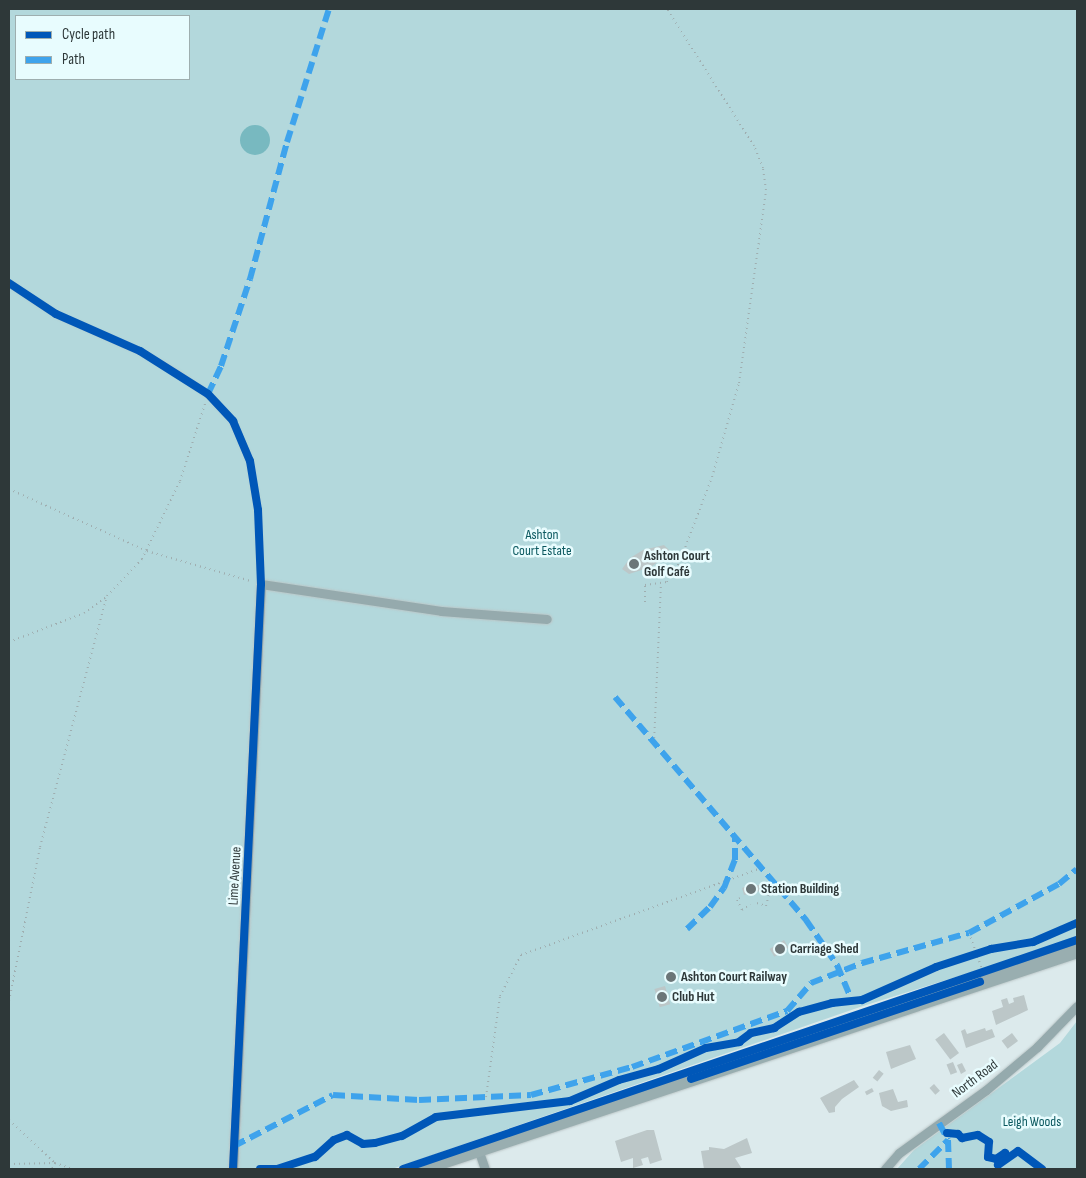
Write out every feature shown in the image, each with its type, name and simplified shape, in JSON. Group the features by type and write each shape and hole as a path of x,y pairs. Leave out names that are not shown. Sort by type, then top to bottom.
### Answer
{"main road":[{"path":"418,1169 1077,950"}],"street":[{"path":"261,584 440,611 547,619"},
{"name":"Lime Avenue","path":"233,1169 261,584"},
{"name":"North Road","path":"885,1169 899,1153 986,1090 1037,1047 1077,1006"},
{"path":"478,1149 485,1169"}],"lane":[{"path":"9,283 56,314 140,351 208,394 233,421 250,461 258,510 261,584"}],"path":[{"path":"645,602 645,585 667,582 676,568 696,523 739,383 766,190 763,168 754,146 666,9"},
{"path":"9,642 84,613 107,596 146,551 180,481 208,394"},
{"path":"9,490 146,551 261,584"},
{"path":"654,743 661,584"},
{"path":"9,1001 40,847 107,596"},
{"path":"486,1097 500,996 521,955 761,868"},
{"path":"757,903 766,906 769,894 760,893"},
{"path":"740,898 737,900 742,910 750,904"},
{"path":"969,933 982,969"},
{"path":"9,1120 55,1163"},
{"path":"52,1169 55,1163"},
{"path":"9,1164 55,1163 74,1169 122,1169"}],"green space":[{"name":"Ashton Court Estate","path":"9,9 1077,9 1077,939 860,1007 392,1169 9,1169"},
{"name":"Leigh Woods","path":"1077,1021 1077,1169 897,1169 914,1150 1060,1043"}],"water":[{"path":"255,125 265,130 270,140 265,150 255,155 245,150 240,140 245,130"}],"building":[{"path":"664,545 671,552 651,567 629,574 622,569 630,558 643,550"},
{"name":"Station Building","path":"754,883 754,886 759,885 760,891 744,895 742,888"},
{"name":"Carriage Shed","path":"784,940 789,948 774,957 770,949"},
{"name":"Club Hut","path":"665,986 670,1004 660,1007 654,989"},
{"path":"1024,995 1028,1010 996,1025 992,1011 1003,1007 1001,1000 1007,998 1009,1004 1014,1002 1013,998"},
{"path":"985,1028 986,1031 992,1029 995,1037 966,1048 961,1031 965,1029 967,1034"},
{"path":"944,1033 959,1053 950,1060 935,1040"},
{"path":"1012,1033 1018,1041 1008,1049 1002,1041"},
{"path":"910,1045 916,1059 891,1069 886,1052"},
{"path":"953,1062 957,1072 951,1075 947,1065"},
{"path":"962,1063 966,1071 961,1074 957,1065"},
{"path":"879,1070 884,1074 877,1082 873,1078"},
{"path":"854,1080 859,1087 842,1099 835,1107 835,1112 829,1113 820,1098"},
{"path":"934,1084 940,1091 935,1095 929,1088"},
{"path":"872,1088 874,1092 867,1095 865,1092"},
{"path":"893,1089 898,1102 907,1100 908,1107 891,1111 882,1106 879,1093"},
{"path":"647,1130 654,1130 662,1160 650,1164 648,1157 641,1159 643,1165 633,1168 633,1158 621,1162 615,1141"},
{"path":"747,1138 752,1153 735,1158 742,1169 704,1169 701,1151 709,1150 709,1147 724,1149"}],"marked path":[{"path":"208,394 221,366 250,279 287,142 329,9"},
{"path":"615,697 806,920 837,965 853,1003"},
{"path":"687,929 710,907 724,888 735,860 735,837"},
{"path":"234,1146 333,1095 419,1100 531,1095 632,1067 787,1011 811,983 862,963 969,933 1059,884 1077,869"},
{"path":"939,1123 948,1140 949,1169"},
{"path":"919,1169 948,1140"}],"cycle path":[{"path":"9,283 56,314 140,351 208,394 233,421 250,461 258,510 261,584 233,1169"},
{"path":"260,1169 277,1169 315,1157 334,1140 347,1135 363,1144 375,1143 402,1136 436,1117 570,1101 619,1080 659,1069 706,1048 739,1042 751,1033 774,1028 799,1012 832,1003 862,1000 936,967 991,949 1033,942 1077,923"},
{"path":"403,1169 1077,940"},
{"path":"691,1079 980,982"},
{"path":"947,1133 958,1134 962,1138 978,1135 989,1142 988,1157 996,1159 1005,1153 998,1165 1018,1151 1042,1169"}],"place":[{"name":"Ashton Court Golf Café","path":"634,564"},
{"name":"Station Building","path":"751,889"},
{"name":"Carriage Shed","path":"780,949"},
{"name":"Ashton Court Railway","path":"671,977"},
{"name":"Club Hut","path":"662,997"}]}
